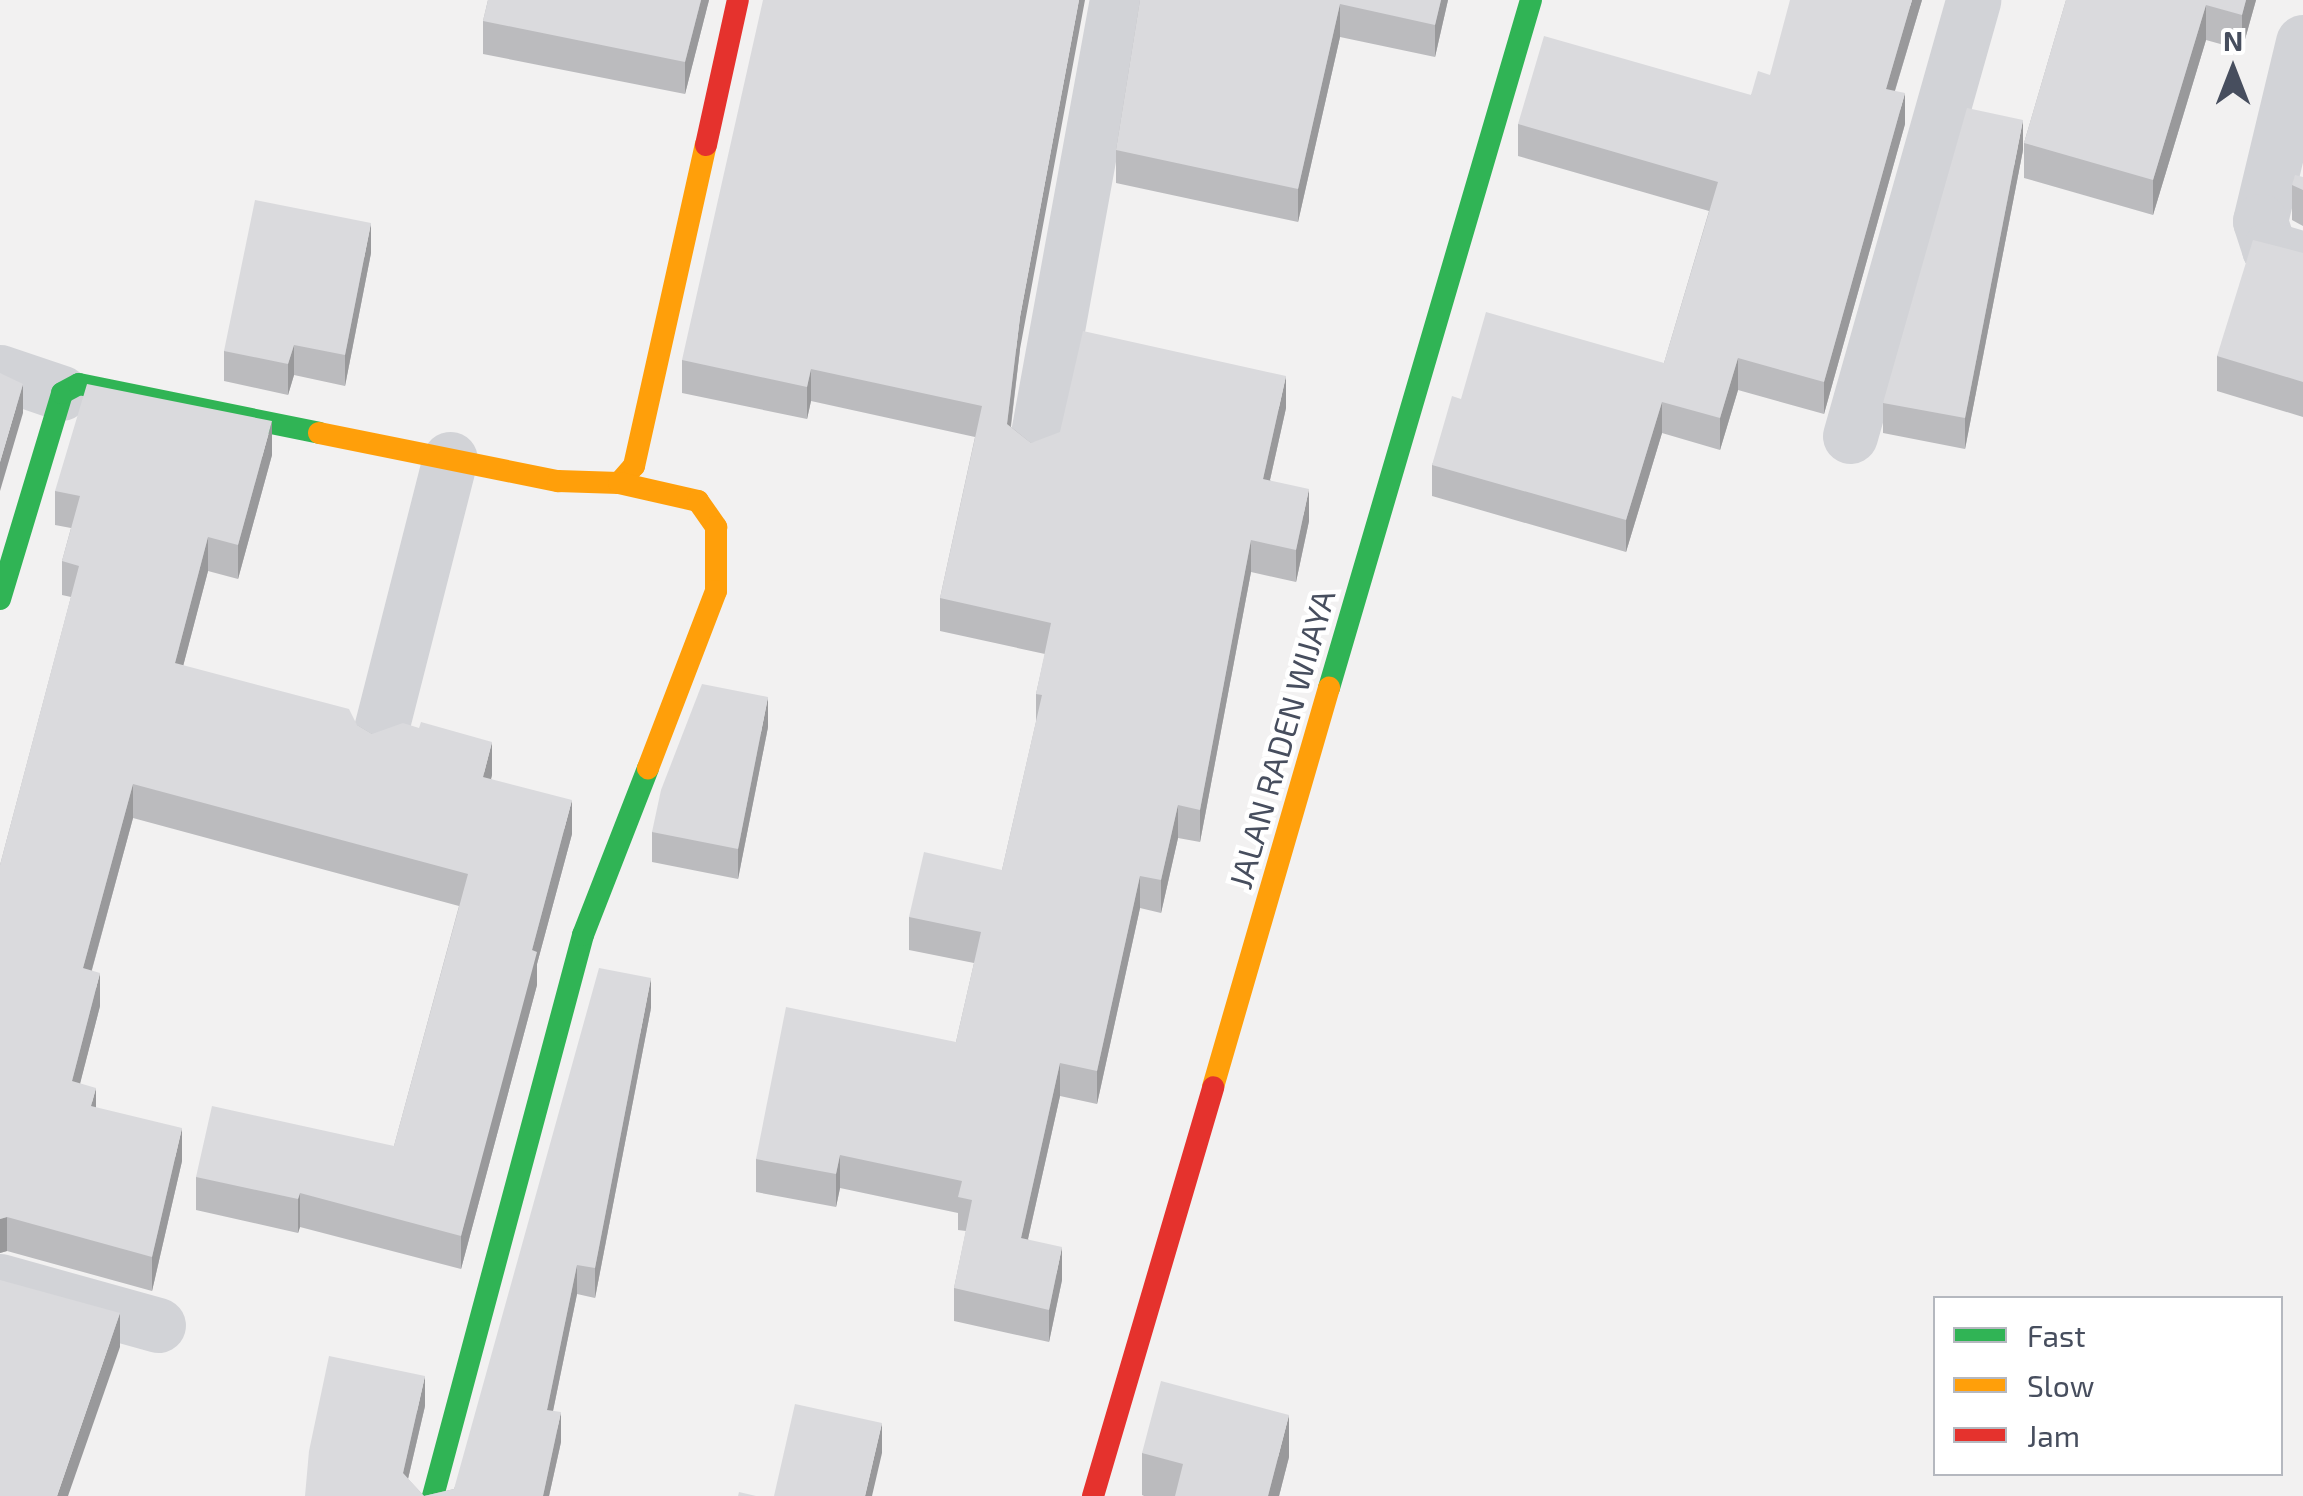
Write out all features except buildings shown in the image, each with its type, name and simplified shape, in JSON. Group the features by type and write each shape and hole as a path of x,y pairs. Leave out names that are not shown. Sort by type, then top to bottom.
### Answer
{"main road":[{"path":"618,483 634,466 738,0"},
{"name":"JALAN RADEN WIJAYA","path":"1092,1496 1531,0"},
{"path":"0,599 62,393 79,384 123,388 558,481 618,483 698,501 716,527 716,591 583,934 432,1496"}],"street":[{"path":"1036,445 1118,0"},
{"path":"1850,436 1974,0"},
{"path":"2303,42 2260,221 2269,249 2303,260"},
{"path":"0,372 62,393"},
{"path":"380,737 450,460"},
{"path":"0,1282 158,1325"}],"traffic: fast":[{"path":"1329,688 1531,0"},
{"path":"0,599 62,393 79,384 319,433"},
{"path":"433,1496 583,935 648,768"}],"traffic: slow":[{"path":"319,433 558,481 619,483 634,466 706,145"},
{"path":"619,483 698,501 716,527 716,591 648,768"},
{"path":"1213,1087 1329,688"}],"traffic: jam":[{"path":"706,145 738,0"},
{"path":"1093,1496 1213,1087"}]}
